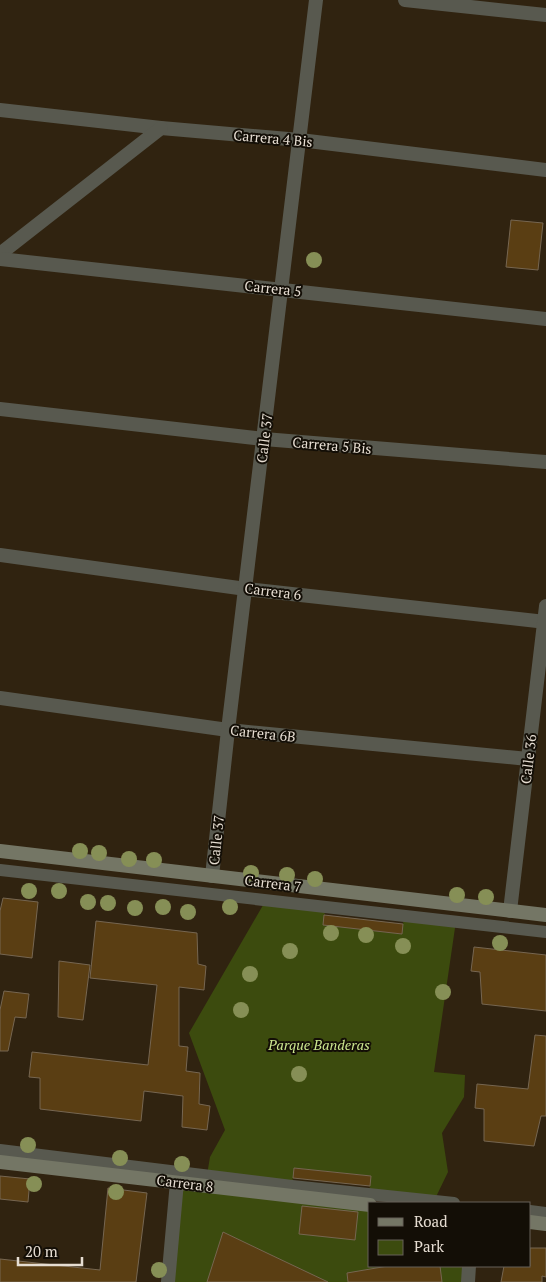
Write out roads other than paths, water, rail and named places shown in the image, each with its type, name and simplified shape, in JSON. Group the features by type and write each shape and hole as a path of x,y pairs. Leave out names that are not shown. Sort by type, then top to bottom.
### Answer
{"main road":[{"name":"Carrera 7","path":"0,851 546,916"},
{"name":"Carrera 8","path":"0,1162 368,1205"},
{"path":"531,1222 546,1224"}],"street":[{"name":"Calle 37","path":"212,876 316,0"},
{"path":"405,0 546,15"},
{"name":"Carrera 4 Bis","path":"0,110 161,128 300,140 546,170"},
{"path":"0,254 161,128"},
{"name":"Carrera 5","path":"0,258 546,319"},
{"name":"Carrera 5 Bis","path":"0,409 264,439 546,462"},
{"name":"Carrera 6","path":"0,555 246,588 545,622"},
{"name":"Calle 36","path":"510,911 546,606"},
{"name":"Carrera 6B","path":"0,698 228,730 528,759"},
{"path":"168,1282 177,1182"},
{"path":"468,1282 469,1267"}],"lane":[{"path":"0,870 546,932"},
{"path":"0,1150 292,1186 444,1202"},
{"path":"531,1211 546,1213"}],"park label":[{"name":"Parque Banderas","path":"319,1044"}]}
